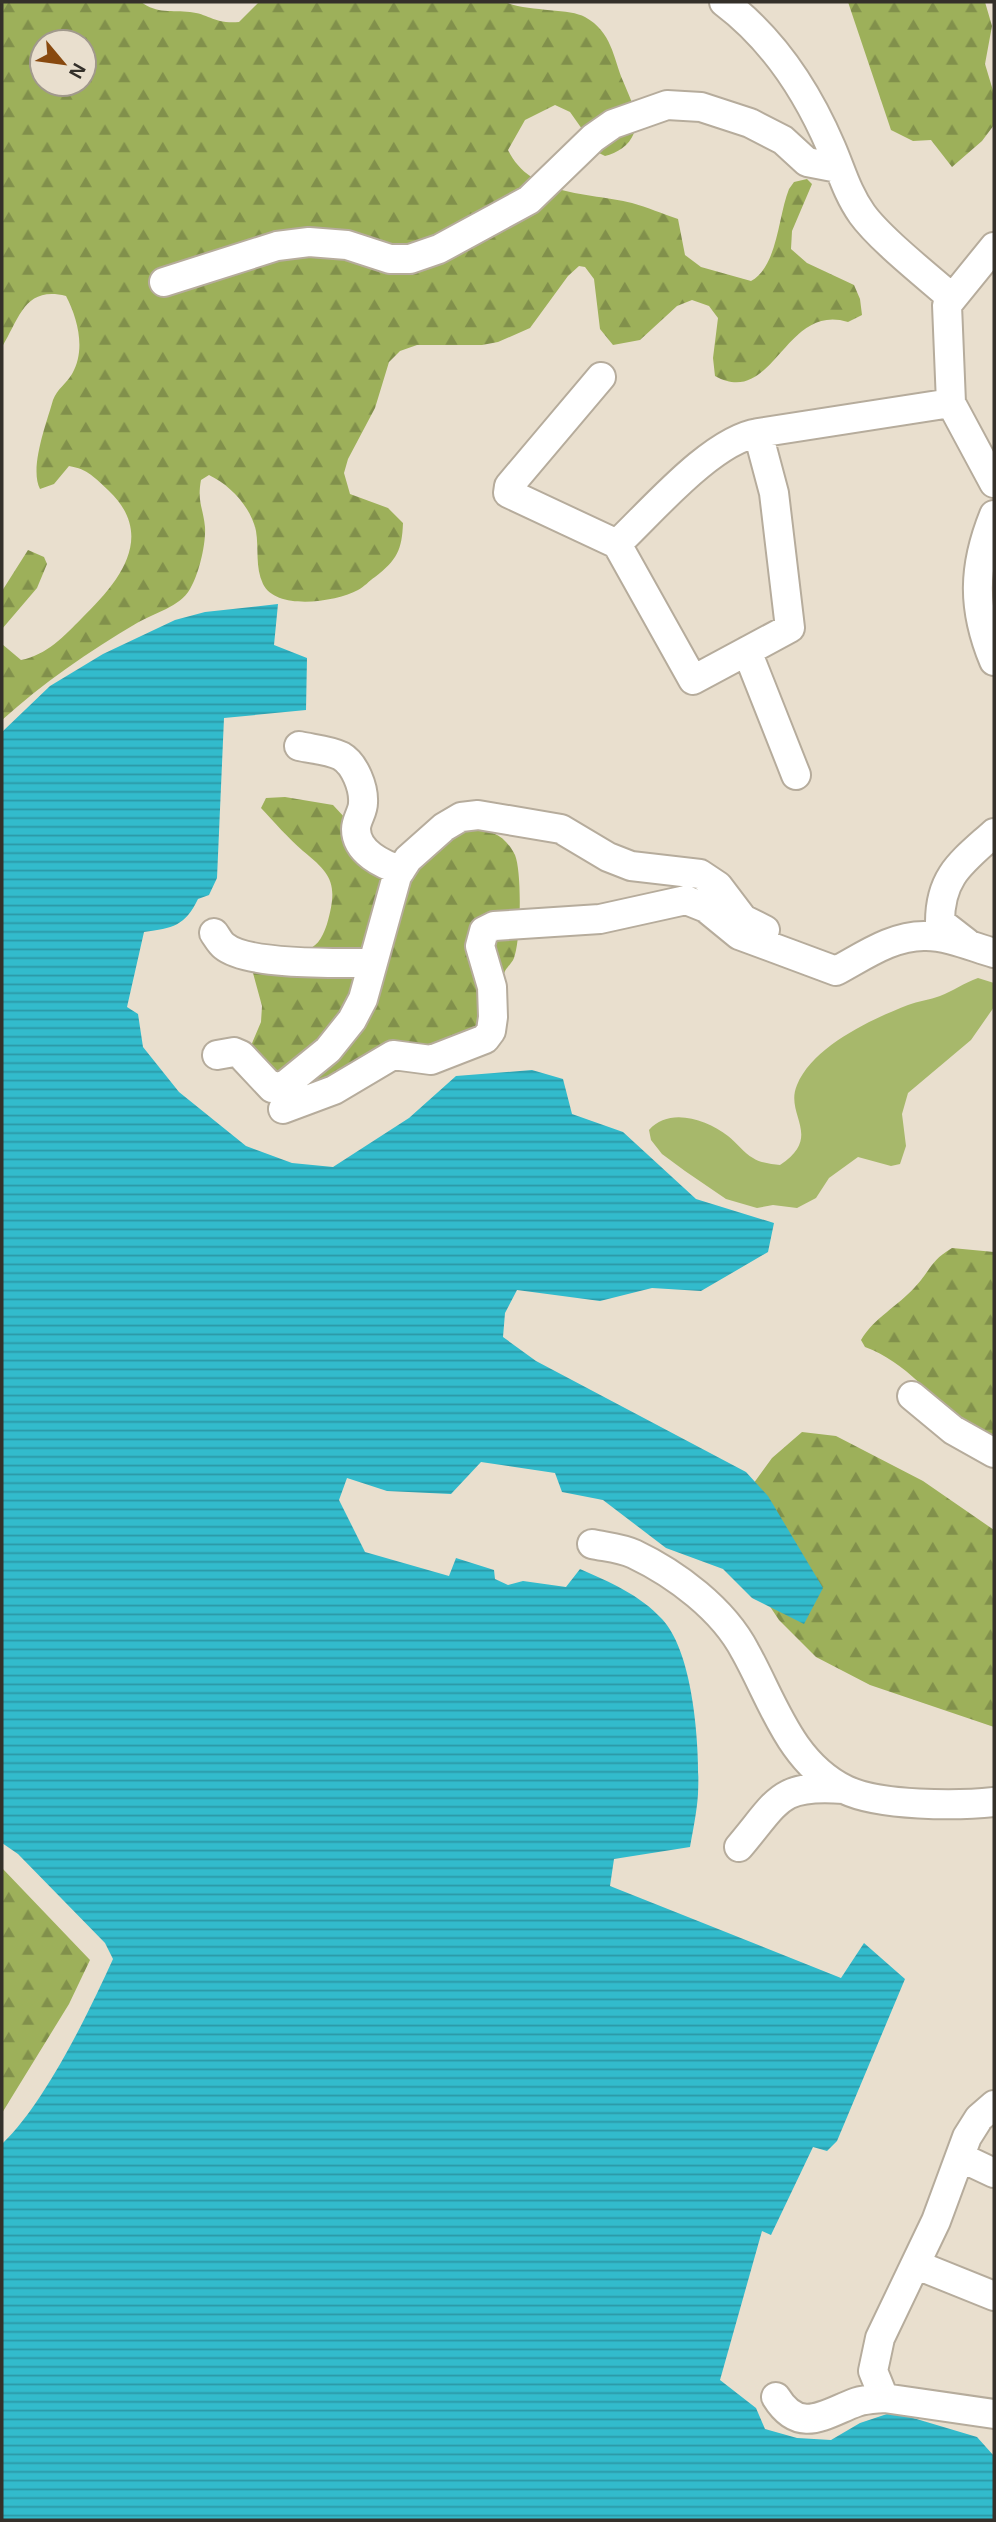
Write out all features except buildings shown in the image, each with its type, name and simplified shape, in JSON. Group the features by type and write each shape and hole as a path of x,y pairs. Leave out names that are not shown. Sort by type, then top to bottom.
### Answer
{"street":[{"path":"724,2 755,30 790,71 811,107 838,168 864,217 952,298"},
{"path":"164,282 277,246 309,242 347,245 390,259 410,259 439,249 529,200 593,138 613,124 667,105 701,107 750,123 783,139 807,162 838,168"},
{"path":"994,247 947,305 951,403 994,483"},
{"path":"601,377 509,486 508,493 617,544 693,680 790,628 774,493 758,433"},
{"path":"617,544 718,450 742,436 951,403"},
{"path":"994,515 983,541 976,580 987,643 994,661"},
{"path":"747,651 796,775"},
{"path":"299,746 343,757 350,764 358,776 364,805 356,829 359,840 368,853 385,865 401,870"},
{"path":"217,1055 234,1052 272,1088 285,1085 341,1037 363,999 401,870 424,845 461,817 478,816 561,829 608,857 631,866 685,872 712,880 743,919 758,928 786,937 808,960"},
{"path":"982,950 940,922 940,898 946,883 966,859 994,833"},
{"path":"283,1109 334,1090 393,1055 431,1060 485,1039 491,1031 493,1017 492,987 480,946 484,931 494,926 600,919 687,900 706,908 739,935 836,971 885,945 928,935 982,950"},
{"path":"214,933 225,948 258,957 295,962 372,963"},
{"path":"912,1396 953,1430 994,1453"},
{"path":"592,1544 632,1553 689,1590 720,1616 746,1651 781,1723 798,1750 844,1790"},
{"path":"739,1847 783,1796 795,1790 816,1787 844,1790 863,1797 909,1802 994,1802"},
{"path":"884,2398 876,2384 875,2356 880,2338 917,2265 974,2125 994,2105"},
{"path":"960,2157 994,2173"},
{"path":"917,2265 994,2296"},
{"path":"776,2397 791,2413 813,2419 827,2416 860,2401 884,2398 994,2414"}],"green space":[{"path":"2,2 141,2 159,10 197,13 230,22 239,22 259,2 505,2 578,14 601,30 610,46 633,106 636,119 634,133 622,148 605,156 599,153 570,112 555,105 525,120 508,150 518,165 545,185 632,203 678,219 685,255 701,267 751,281 760,274 772,252 789,189 794,182 807,179 812,184 792,231 791,249 807,263 854,285 860,299 862,315 848,322 826,320 809,327 752,379 735,382 715,376 713,358 718,318 709,306 692,300 677,306 640,340 613,345 600,329 594,279 585,267 579,266 568,276 530,328 498,342 482,345 417,345 400,351 389,362 375,408 348,459 344,473 350,494 388,508 403,523 397,554 389,565 364,586 336,598 307,602 280,598 270,593 261,578 256,531 249,514 232,491 209,475 201,480 200,488 205,527 203,550 196,575 186,595 84,657 2,720 2,644 21,660 39,654 54,644 108,590 127,559 131,542 130,525 123,508 109,491 81,469 69,466 54,484 40,489 37,469 40,445 53,400 76,365 79,335 66,296 41,296 25,306 2,347"},
{"path":"848,2 985,2 992,26 985,64 994,94 994,125 982,141 952,167 931,140 913,141 891,130"},
{"path":"28,550 44,557 47,564 37,588 2,629 2,591"},
{"path":"285,797 333,805 346,819 353,834 416,872 441,847 460,834 481,830 493,833 506,842 515,855 520,906 516,949 513,960 503,975 501,1008 432,1069 414,1073 402,1068 276,1109 269,1099 250,1048 261,1022 262,1006 253,973 265,946 308,949 315,945 326,928 332,900 327,874 261,808 266,798"},
{"path":"978,978 994,983 994,1007 971,1040 908,1093 902,1114 906,1146 900,1164 891,1166 858,1157 829,1178 816,1198 797,1208 773,1205 757,1208 726,1199 662,1154 651,1140 649,1130 657,1123 677,1117 688,1118 719,1130 756,1160 780,1165 793,1154 799,1144 800,1125 794,1096 805,1071 816,1058 861,1026 912,1004 940,996"},
{"path":"952,1248 994,1252 994,1440 968,1426 906,1371 865,1347 861,1340 873,1325 915,1287 935,1262"},
{"path":"802,1432 836,1436 923,1481 994,1530 994,1727 870,1685 816,1657 779,1620 753,1581 743,1498 772,1458"},
{"path":"2,1868 90,1960 69,2004 2,2113"}],"water":[{"path":"278,604 274,645 307,658 306,710 224,718 217,878 209,895 198,899 183,920 170,927 144,932 127,1007 138,1014 143,1047 179,1092 246,1146 292,1163 333,1167 409,1118 456,1076 532,1070 563,1079 572,1114 623,1132 696,1199 774,1223 768,1252 701,1291 652,1288 600,1301 517,1290 505,1313 503,1337 536,1361 746,1472 768,1496 823,1588 804,1624 752,1598 723,1569 666,1548 603,1500 562,1492 555,1473 481,1462 451,1494 387,1491 347,1478 339,1500 365,1552 449,1576 456,1558 494,1570 495,1579 508,1585 523,1581 566,1587 580,1569 634,1596 653,1610 673,1634 688,1677 698,1752 698,1794 690,1847 614,1859 610,1886 841,1978 864,1943 905,1979 837,2141 827,2151 813,2147 771,2235 762,2231 720,2380 756,2408 765,2429 797,2438 831,2440 860,2423 893,2412 977,2437 994,2456 994,2520 2,2520 2,2144 34,2106 64,2057 113,1959 105,1943 18,1854 2,1843 2,732 50,686 103,654 175,620 205,612"}]}
